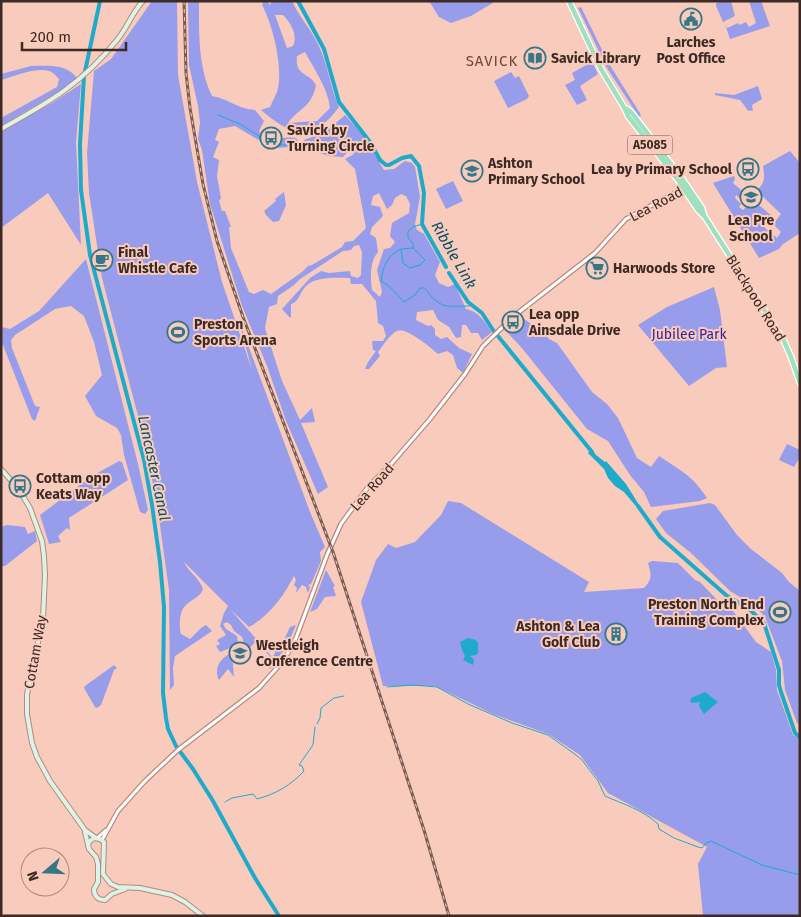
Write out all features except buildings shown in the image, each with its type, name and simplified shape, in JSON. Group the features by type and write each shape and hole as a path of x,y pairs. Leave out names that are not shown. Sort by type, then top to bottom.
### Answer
{"highway":[{"name":"Blackpool Road","path":"569,1 601,69 626,109 628,116 686,188 698,210 705,217 784,341 800,383"}],"main road":[{"path":"137,7 138,1"},
{"path":"1,129 50,101 78,81 95,65 118,38 137,7 143,1"},
{"name":"Cottam Way","path":"1,470 18,488 30,508 42,541 44,556 45,576 42,619 27,694 27,714 32,742 44,771 85,830 96,838"},
{"name":"Cottam Way","path":"85,830 88,846"},
{"path":"112,894 113,890 103,874 104,844 102,840 96,838 91,840 88,846 98,864 98,882 94,889 94,894 98,898 105,900 112,894 128,888"},
{"path":"94,854 99,854 104,849"},
{"path":"98,882 103,881 128,888 140,888 172,895 204,916"}],"street":[{"name":"Lea Road","path":"102,840 118,811 128,798 176,752 259,688 284,660 296,638 341,524 368,487 392,463 430,419 492,336 514,316 595,253 626,219 686,188"},
{"name":"Lea Road","path":"96,838 108,828"}],"green space":[{"name":"Preston Sports Arena","path":"152,1 177,1 178,75 197,182 222,282 252,370 238,318 310,512 325,547 320,552 321,561 311,584 308,585 310,587 308,593 306,587 302,585 296,593 297,588 294,585 296,580 294,576 286,591 275,605 249,627 230,609 272,657 278,645 283,642 290,627 296,625 287,646 270,669 274,661 256,641 247,651 242,637 227,622 223,624 226,629 237,636 238,645 220,652 216,646 220,644 217,640 226,635 220,626 228,606 184,562 203,589 183,609 180,620 181,634 190,639 206,625 212,631 175,656 173,668 174,685 170,690 169,590 157,504 143,435 102,278 89,193 87,153 94,71 111,59"},
{"path":"188,1 199,1 199,37 202,62 207,85 212,96 243,108 255,110 264,121 259,131 265,139 296,138 298,141 298,147 272,148 235,126 219,129 215,140 219,142 213,157 219,160 217,176 221,198 219,201 231,227 229,227 231,248 249,292 254,294 263,290 271,294 308,266 342,247 345,242 353,241 366,228 355,169 345,159 354,154 349,150 343,157 329,156 303,147 303,141 323,134 345,115 362,134 384,170 394,169 405,161 412,163 415,167 420,197 415,224 417,230 424,234 440,262 435,275 439,283 448,287 455,284 466,309 478,315 492,332 482,340 478,333 471,333 466,325 462,325 461,337 456,338 449,327 438,320 433,310 417,312 416,320 428,326 431,325 435,329 435,335 441,339 447,337 459,348 472,354 463,373 457,368 453,355 447,351 438,354 418,338 401,330 389,338 378,352 380,356 369,369 365,369 376,351 373,350 372,341 383,341 386,336 383,326 378,323 376,301 362,284 351,284 350,278 327,278 316,281 306,286 296,301 291,304 290,318 282,309 310,278 321,271 329,273 350,271 351,276 358,278 361,275 362,252 359,245 354,246 351,250 343,251 278,296 277,304 269,307 265,328 282,381 300,420 312,408 315,422 301,423 328,487 318,494 286,421 267,366 242,306 210,204 202,150 198,139 200,123 198,106 189,65","holes":["379,193 387,209 392,205 395,198 401,194 406,196 410,204 409,213 392,223 390,236 395,242 390,248 384,249 377,270 382,292 380,297 372,290 371,270 373,260 378,252 376,238 370,234 372,227 383,216 380,207 371,205 373,196"]},
{"path":"262,1 267,1 270,5 272,1 292,1 315,39 327,67 339,107 329,119 311,131 302,132 282,126 261,110 270,107 279,83 276,48","holes":["275,15 283,15 291,25 295,38 293,46 287,48","305,52 324,86 330,108 317,121 288,123 308,103 316,85 298,67 297,56"]},
{"path":"429,1 496,1 471,16 451,23 439,17"},
{"path":"731,1 735,16 723,22 716,6 716,3"},
{"path":"749,1 761,1 770,26 730,39 725,24 727,28 738,23 739,25 746,22 749,27 756,23"},
{"path":"581,7 608,62 641,115 640,117 607,68 578,8"},
{"path":"592,62 598,74 580,86 587,100 577,105 565,85 575,80 572,73"},
{"path":"31,66 62,68 73,73 77,78 62,90 1,126 1,118 57,87 59,79 52,72 44,70 25,72 1,80 1,74"},
{"path":"511,72 515,78 519,76 529,96 527,99 508,108 494,81"},
{"path":"81,84 76,142 81,245 48,193 1,228 1,131 52,103"},
{"path":"758,86 762,99 752,105 753,111 746,110 740,100 715,95 715,93 734,95"},
{"path":"790,151 800,163 800,233 783,244 779,249 759,258 713,183 734,176 733,183 749,197 744,202 736,195 735,198 741,204 739,207 743,210 753,200 772,216 764,227 777,238 781,232 773,224 781,214 757,191 764,180 763,166"},
{"path":"453,181 463,201 446,209 436,189"},
{"path":"284,192 286,205 279,221 273,222 264,211"},
{"path":"86,259 138,464 148,510 145,514 140,512 124,455 121,435 117,428 96,416 85,396 102,375 94,342 84,316 71,306 55,309 15,335 11,340 12,348 35,406 40,407 35,421 32,419 3,345 1,345 1,327 10,329 39,311"},
{"name":"Jubilee Park","path":"714,287 720,310 727,367 716,368 689,386 638,325 667,307"},
{"path":"520,316 557,343 592,392 607,404 618,418 637,458 651,467 659,456 691,479 707,498 700,501 651,507 644,492 630,475 608,441 587,429 505,330"},
{"path":"787,444 800,450 800,457 794,467 779,460"},
{"path":"119,461 122,462 128,480 69,518 70,530 67,528 58,536 61,542 49,544 40,515 92,476"},
{"name":"Ashton & Lea Golf Club","path":"448,501 461,503 589,582 584,592 644,588 649,582 650,576 648,563 652,561 678,563 719,602 734,612 756,642 771,652 776,670 777,690 793,735 800,738 800,916 703,916 698,864 707,847 608,793 580,755 548,734 493,714 435,686 383,686 361,602 376,560 388,544 396,548 415,542 441,515"},
{"name":"Preston North End Training Complex","path":"710,503 715,505 737,535 751,549 782,573 800,591 800,725 797,723 785,690 782,661 765,617 756,607 730,591 691,553 666,533 656,519 663,511"},
{"path":"7,525 25,527 28,534 35,531 37,541 5,566 1,566 1,527"},
{"path":"326,570 335,586 333,587 336,596 325,597 317,609 310,612"},
{"path":"232,653 234,677 228,669 219,680 217,671 219,664 224,657"},
{"path":"114,665 117,668 114,670 101,705 97,708 84,688"}],"shaded area":[{"path":"591,448 596,455 606,461 626,484 641,508 640,511 624,492 615,486 608,478 604,469 588,453"},
{"path":"468,638 476,640 478,643 478,653 470,656 474,660 473,665 463,660 465,656 460,642"},
{"path":"705,692 718,702 704,714 699,706 700,702 692,703 690,701 691,698"}],"waterway":[{"name":"Lancaster Canal","path":"100,1 84,76 80,144 81,190 90,255 144,460 152,505 164,607 163,693 168,729 176,746 213,801 255,878 279,916"},
{"name":"Ribble Link","path":"298,1 324,49 339,102 370,142 380,160 389,165 402,158 411,156 419,166 424,193 422,224 446,267"},
{"path":"218,115 240,124 268,142 279,145 354,143 367,139"},
{"path":"402,249 413,248 413,243 408,238 408,231 422,224"},
{"path":"413,248 425,260 420,265 410,268 403,263 401,249 389,258 381,281 389,286 404,302 415,295 420,288 425,288 435,300 444,305 470,306"},
{"name":"Ribble Link","path":"449,273 468,302 482,313 493,330 592,452"},
{"name":"Ribble Link","path":"638,506 660,537 727,596 749,609 764,623 779,670 781,692 795,733 800,737"},
{"path":"387,687 413,685 437,687 468,704 512,723 548,735 582,760 598,781 605,796 646,815 658,824 659,829 674,838 702,848 711,841 762,865 800,875"},
{"path":"317,724 321,708 334,698 344,696"},
{"path":"225,802 232,798 253,794 257,799 264,797 277,792 294,781 304,771 302,766 299,765 313,745 315,727"}],"railway":[{"path":"184,1 186,73 190,108 203,184 217,241 243,317 333,552 424,830 449,916"}],"place":[{"name":"Larches Post Office","path":"691,19"},
{"name":"Savick Library","path":"535,58"},
{"name":"Savick by Turning Circle","path":"271,138"},
{"name":"Lea by Primary School","path":"748,169"},
{"name":"Ashton Primary School","path":"472,171"},
{"name":"Lea Pre School","path":"751,197"},
{"name":"Final Whistle Cafe","path":"102,260"},
{"name":"Harwoods Store","path":"597,268"},
{"name":"Lea opp Ainsdale Drive","path":"513,322"},
{"name":"Preston Sports Arena","path":"178,332"},
{"name":"Cottam opp Keats Way","path":"20,486"},
{"name":"Preston North End Training Complex","path":"780,612"},
{"name":"Ashton & Lea Golf Club","path":"616,634"},
{"name":"Westleigh Conference Centre","path":"240,653"}],"district":[{"name":"SAVICK","path":"492,61"}]}
